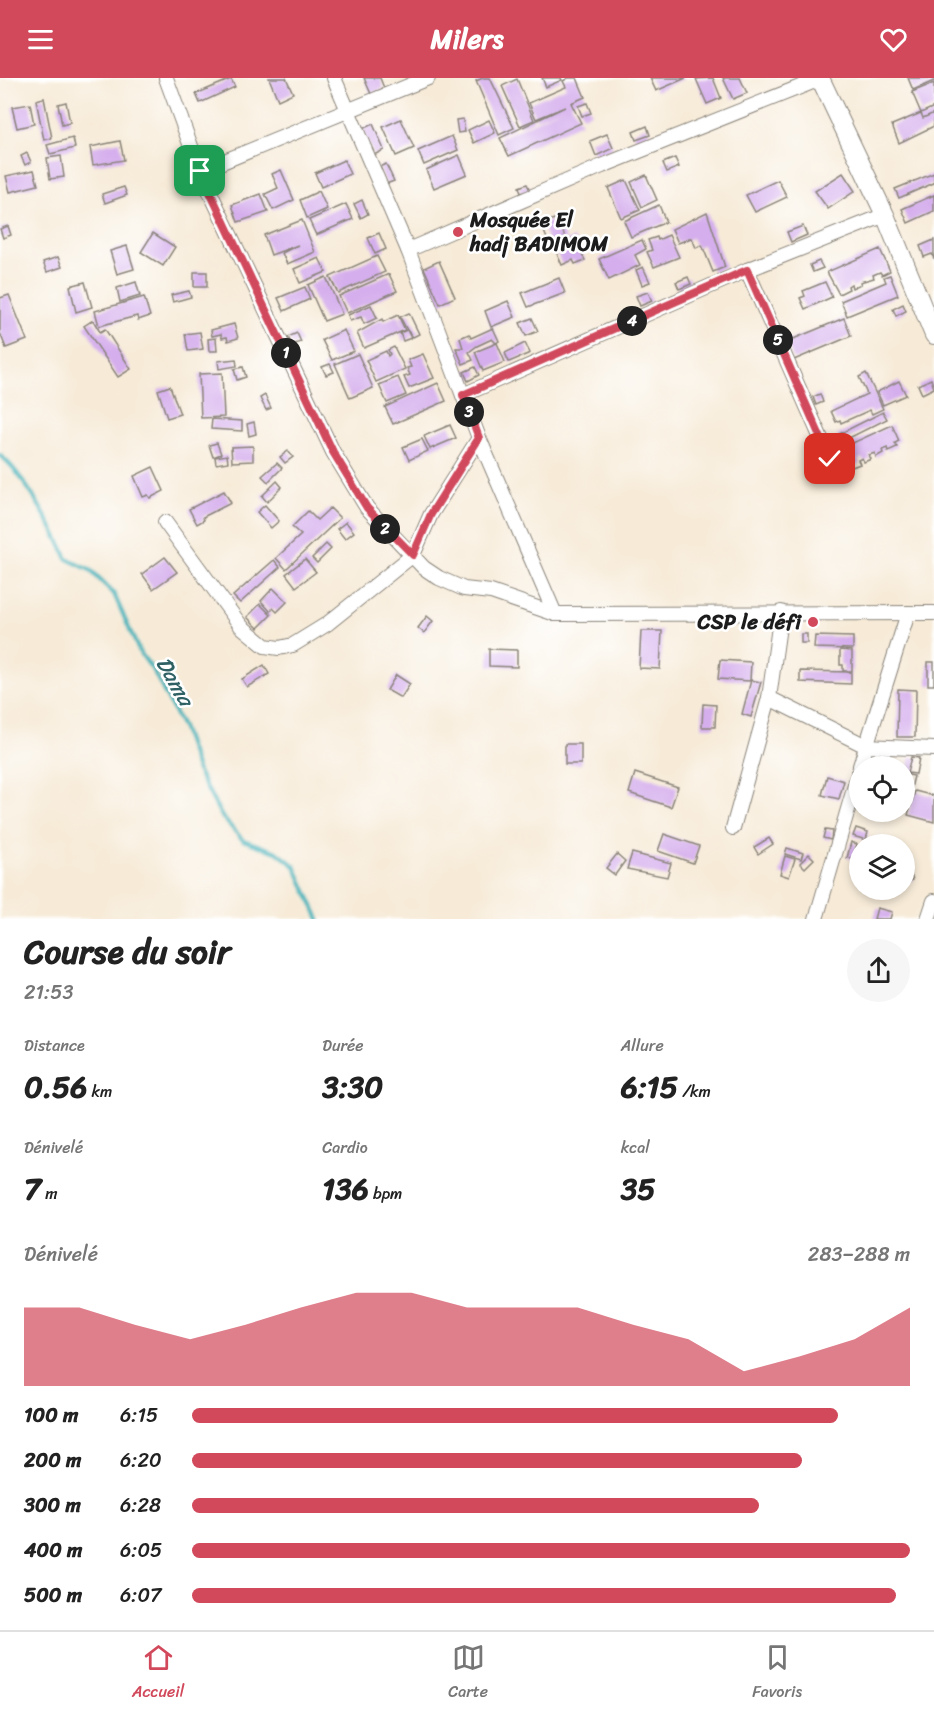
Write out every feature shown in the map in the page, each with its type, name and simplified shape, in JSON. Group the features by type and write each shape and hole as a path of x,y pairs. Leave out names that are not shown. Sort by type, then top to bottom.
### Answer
{"street":[{"path":"166,78 200,171 333,452 367,508 424,568 464,588 491,592 555,614 934,613"},
{"path":"334,78 408,250 479,438 555,614"},
{"path":"200,171 428,78"},
{"path":"408,250 602,166 820,79 928,304 934,335"},
{"path":"463,395 747,270 885,215"},
{"path":"747,270 830,459"},
{"path":"165,522 241,626 265,646 279,648 293,645 327,624 413,555 431,514 479,438"},
{"path":"733,828 769,698 781,612"},
{"path":"863,756 908,613"},
{"path":"769,698 866,746 934,749"},
{"path":"816,919 849,805"},
{"path":"928,919 934,901"}],"building":[{"path":"269,78 286,78 293,93 278,100"},
{"path":"364,78 380,78 384,88 371,94"},
{"path":"490,78 514,128 499,135 476,81"},
{"path":"542,78 561,78 562,80 546,87"},
{"path":"568,78 577,78 585,97 571,103 581,123 509,156 500,138 565,107 536,119 529,103 566,87 563,81"},
{"path":"650,78 686,78 656,91"},
{"path":"713,78 721,98 707,104 696,79"},
{"path":"723,78 740,78 747,93 733,99"},
{"path":"908,78 934,78 934,81 913,90"},
{"path":"231,79 235,87 200,103 196,94"},
{"path":"517,79 534,120 520,126 502,86"},
{"path":"934,83 934,107 921,113 912,92"},
{"path":"44,98 52,138 44,140 36,100"},
{"path":"66,102 70,123 62,125 58,104"},
{"path":"587,103 591,113 582,116 578,106"},
{"path":"30,104 34,124 17,128 12,107"},
{"path":"921,113 923,118 934,113 934,126 899,143 892,125"},
{"path":"401,119 414,148 396,156 383,127"},
{"path":"463,119 465,132 458,133 456,120"},
{"path":"489,120 495,133 474,143 468,130"},
{"path":"373,124 384,150 374,155 362,129"},
{"path":"647,126 650,135 636,140 633,132"},
{"path":"607,134 613,148 596,156 590,141"},
{"path":"452,136 458,150 424,165 418,151"},
{"path":"73,138 75,148 50,154 47,145"},
{"path":"120,141 124,160 93,165 90,147"},
{"path":"27,153 31,162 25,165 21,156"},
{"path":"459,155 467,174 434,188 426,170"},
{"path":"61,156 64,177 50,179 47,158"},
{"path":"675,158 679,167 667,172 663,163"},
{"path":"344,160 350,174 321,187 315,173"},
{"path":"386,164 394,181 386,184 379,167"},
{"path":"34,170 38,185 10,192 6,176"},
{"path":"281,170 294,200 273,210 265,194 278,188 272,174"},
{"path":"843,173 855,191 828,209 815,191"},
{"path":"934,173 934,183 899,198 895,189"},
{"path":"646,175 657,200 642,207 631,182"},
{"path":"626,180 640,210 621,218 608,188"},
{"path":"778,180 787,197 755,212 746,195"},
{"path":"527,184 530,190 521,193 519,187"},
{"path":"124,187 127,195 105,203 102,194"},
{"path":"319,191 327,209 307,218 300,200"},
{"path":"261,194 268,212 238,222 232,205"},
{"path":"934,195 934,211 908,223 902,209"},
{"path":"362,200 368,214 361,218 354,204"},
{"path":"346,204 353,219 316,235 309,220"},
{"path":"659,205 666,222 631,237 624,221"},
{"path":"707,212 725,267 713,272 702,245 696,248 692,238 678,243 672,229"},
{"path":"557,218 566,239 550,246 541,224"},
{"path":"302,220 315,252 287,264 282,253 298,245 271,255 264,235"},
{"path":"8,226 11,235 3,238 0,229"},
{"path":"803,226 807,235 791,242 787,232"},
{"path":"153,233 175,247 163,266 141,252"},
{"path":"379,233 386,249 375,254 368,238"},
{"path":"669,235 679,257 654,267 647,252 652,250 648,240 657,237 658,240"},
{"path":"574,238 585,260 575,264 573,260 562,265 554,247"},
{"path":"642,240 646,249 635,255 640,265 609,280 599,259"},
{"path":"934,240 934,259 932,254 924,257 920,246"},
{"path":"127,246 134,269 117,274 110,251"},
{"path":"880,249 890,271 882,275 880,272 873,275 874,278 860,282 861,284 852,288 851,284 848,286 849,289 839,294 827,272"},
{"path":"377,256 385,272 338,293 330,277"},
{"path":"58,257 62,267 47,272 43,262"},
{"path":"319,258 326,272 300,283 294,269"},
{"path":"439,261 455,297 440,304 424,268"},
{"path":"819,261 823,268 813,272 810,265"},
{"path":"643,267 650,282 642,285 636,270"},
{"path":"194,272 207,272 207,287 194,287"},
{"path":"389,274 397,291 347,313 339,296"},
{"path":"890,275 898,295 847,316 841,301 886,282 884,277"},
{"path":"326,277 342,314 324,321 308,285"},
{"path":"688,277 691,284 679,289 676,282"},
{"path":"559,278 565,293 528,307 522,293"},
{"path":"85,282 92,307 76,312 70,286"},
{"path":"136,282 140,296 120,302 117,288"},
{"path":"825,282 832,297 805,309 800,298 805,296 803,291"},
{"path":"305,287 310,299 284,311 278,298"},
{"path":"189,291 191,297 173,302 171,295"},
{"path":"648,292 652,301 640,306 636,296"},
{"path":"9,295 27,340 6,348 0,333 0,298"},
{"path":"144,297 150,316 138,320 137,316 99,326 95,311"},
{"path":"508,301 515,317 491,327 485,311"},
{"path":"903,304 906,311 896,316 893,309"},
{"path":"371,305 377,318 364,324 361,317 350,321 348,315"},
{"path":"409,313 419,334 413,337 400,317"},
{"path":"398,315 405,330 364,348 357,333 382,319 383,322"},
{"path":"532,318 538,331 526,336 520,323"},
{"path":"844,318 851,336 794,360 786,342"},
{"path":"93,320 100,332 105,329 131,369 118,377 84,326"},
{"path":"234,324 238,338 228,341 227,337 222,338 221,334 212,336 211,330"},
{"path":"493,328 499,341 496,343 492,339 477,346 469,352 473,360 463,364 456,348 463,348 460,338 469,334 471,338"},
{"path":"344,330 354,351 332,360 322,340"},
{"path":"407,330 411,338 403,341 400,333"},
{"path":"200,332 203,349 188,351 185,334"},
{"path":"297,333 301,342 292,345 288,337"},
{"path":"216,338 217,351 209,351 208,339"},
{"path":"497,343 505,362 483,371 475,352"},
{"path":"525,343 530,353 509,362 505,353"},
{"path":"394,347 405,369 376,382 366,360 386,351 388,356 390,354 388,350"},
{"path":"358,354 373,388 350,398 335,364"},
{"path":"423,354 434,378 409,388 404,377 410,375 407,368 411,367 408,360"},
{"path":"236,359 237,366 219,369 218,361"},
{"path":"330,364 334,372 326,375 322,367"},
{"path":"243,367 246,377 237,380 234,369"},
{"path":"475,367 479,375 468,381 464,372"},
{"path":"222,373 224,417 201,418 199,374"},
{"path":"866,373 883,409 872,414 870,410 841,423 840,420 836,422 831,411 867,394 859,377"},
{"path":"398,377 406,395 387,403 379,385"},
{"path":"931,379 934,388 922,394 918,385"},
{"path":"899,381 906,395 883,405 877,392"},
{"path":"438,383 446,401 393,424 385,407"},
{"path":"170,386 180,414 167,418 158,390"},
{"path":"820,394 823,402 816,405 813,397"},
{"path":"265,395 271,408 266,410 260,398"},
{"path":"883,412 887,419 841,442 837,435"},
{"path":"212,419 242,421 242,431 211,429"},
{"path":"254,422 256,434 249,436 247,424"},
{"path":"450,425 456,438 430,449 424,436"},
{"path":"892,425 899,441 895,443 897,447 888,451 887,448 882,450 883,453 876,457 875,453 869,455 871,459 864,462 862,458 858,460 860,464 852,467 850,463 846,464 848,469 844,471 835,451"},
{"path":"422,439 428,451 409,460 403,447"},
{"path":"217,443 221,454 213,457 209,445"},
{"path":"253,446 253,461 232,462 231,447"},
{"path":"288,451 293,457 285,463 280,457"},
{"path":"227,455 228,462 216,464 215,457"},
{"path":"277,463 282,468 268,482 262,476"},
{"path":"153,467 164,491 150,498 148,495 143,497 134,476"},
{"path":"277,481 282,487 267,502 262,496"},
{"path":"224,491 231,503 203,517 204,520 197,524 189,509"},
{"path":"265,505 279,521 271,528 257,512"},
{"path":"330,508 340,518 286,569 276,558 301,535 292,527 308,511 317,520"},
{"path":"346,522 354,532 345,539 337,529"},
{"path":"326,544 331,549 317,563 312,558"},
{"path":"165,557 177,572 153,589 142,574"},
{"path":"305,559 316,572 296,587 286,574"},
{"path":"274,560 280,567 240,603 233,596"},
{"path":"273,588 287,602 277,612 273,608 270,611 261,601"},
{"path":"260,604 271,615 258,628 247,617"},
{"path":"427,616 433,621 424,633 418,628"},
{"path":"641,631 662,631 660,669 639,668"},
{"path":"801,634 807,634 807,643 801,643"},
{"path":"815,636 853,637 853,649 814,648"},
{"path":"489,649 517,650 517,667 489,666"},
{"path":"840,650 852,651 852,671 843,671 843,665 840,665"},
{"path":"720,660 751,662 750,681 718,679"},
{"path":"928,662 934,662 934,685 928,685"},
{"path":"264,665 269,674 247,687 242,679"},
{"path":"800,671 851,672 851,684 800,682"},
{"path":"396,675 410,684 401,698 387,690"},
{"path":"751,680 761,682 751,717 742,714"},
{"path":"898,689 916,690 915,737 897,737"},
{"path":"703,704 716,705 715,727 702,727"},
{"path":"565,744 581,744 581,764 565,764"},
{"path":"915,758 919,758 915,774"},
{"path":"635,773 678,787 671,807 629,793"},
{"path":"827,776 844,781 839,799 822,795"},
{"path":"915,791 934,796 934,822 915,817"},
{"path":"856,828 868,832 868,834 854,834"},
{"path":"825,830 832,831 831,840 823,838"},
{"path":"664,834 699,846 693,863 658,851"},
{"path":"769,838 773,844 758,854 754,847"},
{"path":"787,848 803,853 801,859 785,854"},
{"path":"632,853 671,863 667,877 627,869"},
{"path":"617,854 625,861 615,875 606,868"},
{"path":"809,854 814,859 805,868 800,863"},
{"path":"785,856 795,859 789,877 780,874"},
{"path":"877,908 892,912 890,919 874,919"}],"waterway":[{"name":"Dama","path":"0,455 28,488 67,559 90,570 114,594 139,651 154,672 182,727 198,772 222,817 243,840 277,852 295,866 319,919"}],"place":[{"name":"Mosquée El hadj BADIMOM","path":"458,232"},
{"name":"CSP le défi","path":"813,622"}],"route":[{"path":"200,171 333,452 367,508 381,525 413,555 431,514 479,438 463,395 747,270 830,459"}]}
